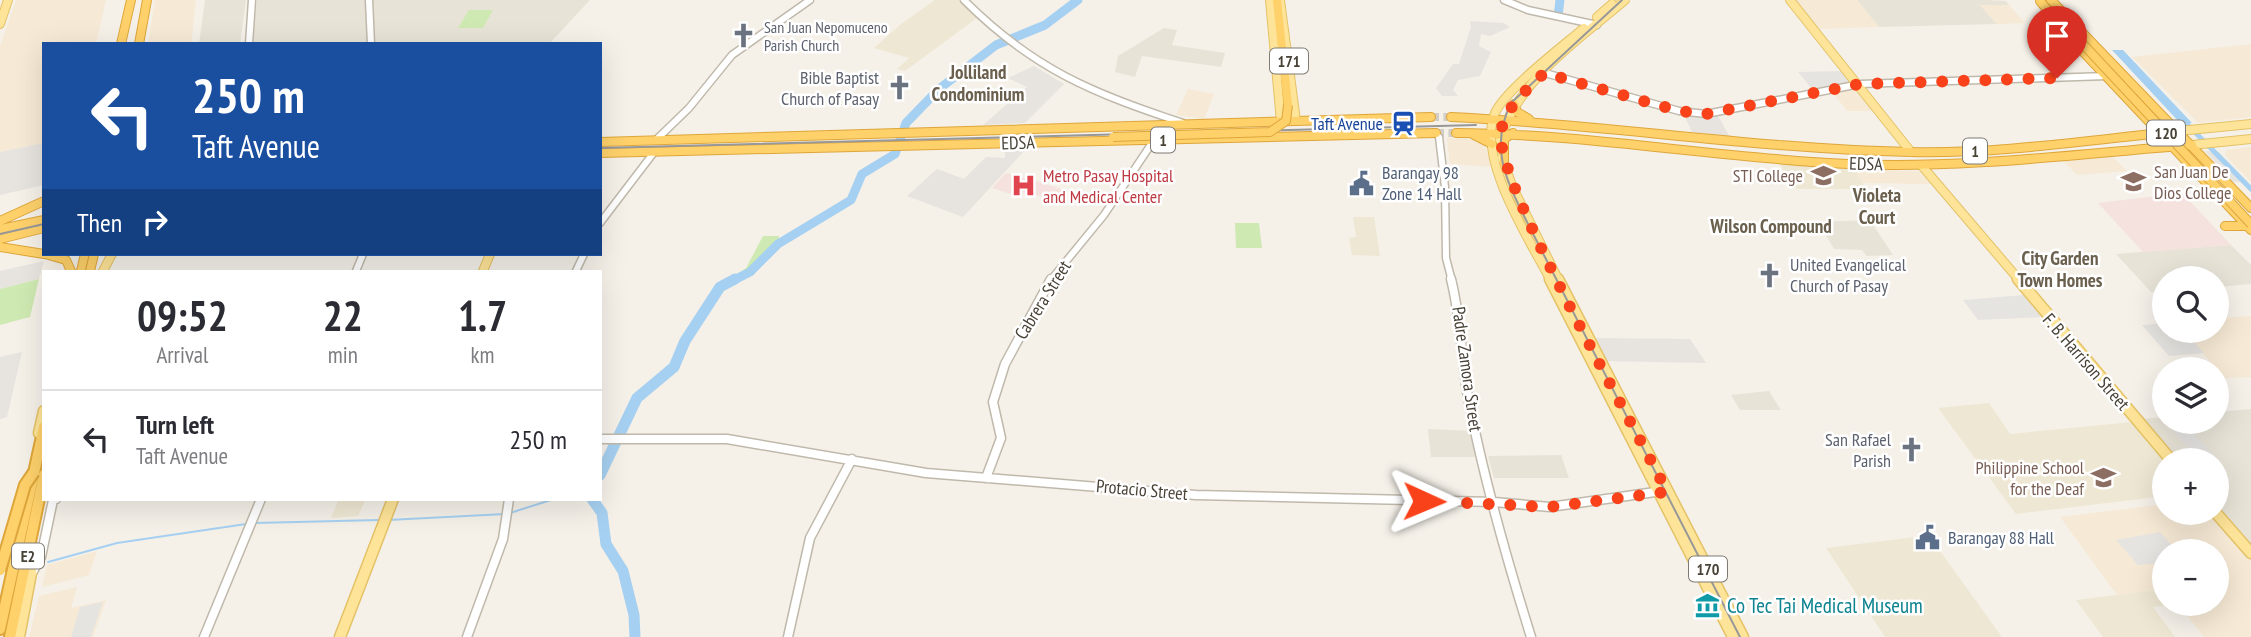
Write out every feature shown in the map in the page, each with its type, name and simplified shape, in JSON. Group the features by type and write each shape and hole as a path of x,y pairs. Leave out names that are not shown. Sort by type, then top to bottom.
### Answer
{"highway":[{"path":"125,42 134,0"},
{"path":"136,42 145,0"},
{"path":"2040,0 2106,76 2173,146"},
{"name":"120","path":"2040,0 2083,42 2250,224"},
{"path":"2050,0 2196,144"},
{"name":"120","path":"2050,0 2083,42"},
{"path":"887,141 1244,134 1274,131 1284,123 1288,114 1276,1"},
{"path":"1514,104 1521,115 1536,121"},
{"path":"2139,110 2152,113 2158,109"},
{"name":"EDSA","path":"602,153 821,146 887,141 907,132 1431,117"},
{"name":"EDSA","path":"1451,117 1536,121 1791,147 1912,152 1967,151 2183,131"},
{"name":"EDSA","path":"1492,144 1475,135 1456,133 1513,133 1780,158 1922,166 2052,158 2196,144"},
{"path":"1504,163 1504,139 1513,133"},
{"name":"EDSA","path":"602,142 887,141 907,147 1438,135"},
{"path":"2038,144 2053,149 2055,154 2052,158"},
{"name":"120","path":"2196,144 2206,160 2251,208"},
{"name":"120","path":"2173,146 2250,224"},
{"path":"1780,158 1774,149 1791,147"},
{"path":"2186,160 2186,156 2193,155 2206,160"},
{"path":"0,221 42,202"},
{"path":"0,229 42,220"},
{"path":"2225,226 2250,224"},
{"path":"0,239 42,228"},
{"path":"0,247 42,253"},
{"path":"53,256 66,260 71,270"},
{"name":"E2","path":"10,637 42,445"},
{"path":"0,570 22,494 39,473"},
{"name":"E2","path":"0,629 39,473"}],"main road":[{"path":"0,24 8,0"},
{"path":"1594,23 1625,0"},
{"path":"1790,0 1912,152"},
{"name":"171","path":"1276,1 1281,122"},
{"name":"171","path":"1276,1 1296,121"},
{"path":"1494,118 1497,108 1541,72 1612,4"},
{"path":"1505,119 1541,72"},
{"path":"1280,105 1294,105"},
{"name":"170","path":"1494,118 1504,163 1547,258 1718,599 1743,637"},
{"name":"170","path":"1505,119 1492,144 1503,187 1663,491"},
{"path":"2183,131 2251,124"},
{"path":"2196,144 2251,139"},
{"name":"F. B. Harrison Street","path":"1922,166 2161,448"},
{"path":"0,610 42,420"},
{"path":"19,637 31,573 29,561 42,499"},
{"path":"340,637 392,501"},
{"path":"2226,525 2251,553"},
{"name":"170","path":"1718,599 1732,637"}],"street":[{"path":"249,42 252,0"},
{"path":"369,0 371,42"},
{"path":"656,140 664,136 732,55 810,0"},
{"path":"964,0 1013,44 1074,85 1187,124"},
{"path":"1504,0 1525,11 1594,23"},
{"path":"1541,72 1679,111 1706,114 1860,84 2106,76"},
{"name":"Padre Zamora Street","path":"1438,135 1445,187 1446,258 1461,317 1467,390 1506,557 1531,637"},
{"name":"Cabrera Street","path":"986,478 1001,438 993,402 1005,364 1050,281 1104,215 1154,140"},
{"path":"602,220 654,151"},
{"name":"Protacio Street","path":"602,439 727,439 926,473 1206,496 1494,502 1550,507 1663,491"},
{"path":"788,637 810,538 852,459"},
{"path":"31,573 40,560 54,501"},
{"path":"204,637 260,501"},
{"path":"467,637 503,539 509,502"}],"shaded area":[{"path":"16,0 106,0 96,42 42,42 42,143 0,152 0,46"},
{"path":"155,0 196,0 191,42 148,42"},
{"path":"205,0 246,0 240,42 199,42"},
{"path":"257,0 590,0 551,42 252,42"},
{"path":"935,0 960,0 977,18 905,71 897,69 909,58 874,48 901,24"},
{"path":"1794,0 1857,0 1879,27 1819,29"},
{"path":"1857,0 1986,0 2006,1 2009,5 1980,5 1997,24 1879,27"},
{"path":"1980,5 2009,5 2025,23 1997,24"},
{"path":"1470,21 1504,23 1510,27 1490,36 1481,34 1479,46 1491,52 1480,76 1458,80 1453,90 1458,96 1442,96 1436,88 1453,64 1459,64 1471,27"},
{"path":"1164,28 1177,30 1172,45 1225,53 1221,67 1142,56 1135,77 1115,72 1118,56"},
{"path":"2251,44 2251,117 2198,123 2132,57"},
{"path":"1034,66 1064,84 1025,123 983,125 1027,87 1008,78"},
{"path":"1842,71 1852,84 1812,89 1798,72"},
{"path":"1860,86 1878,111 1847,111 1832,91"},
{"path":"1188,89 1214,94 1204,119 1176,115"},
{"path":"1683,113 1718,116 1730,137 1692,132"},
{"path":"1447,138 1477,140 1485,146 1492,167 1450,164"},
{"path":"42,143 42,185 0,195 0,152"},
{"path":"2251,147 2251,182 2225,155 2226,150"},
{"path":"1005,148 1027,148 963,217 907,196 937,169 964,179 986,157 1005,158"},
{"path":"2205,151 2219,152 2248,182 2233,182"},
{"path":"2112,156 2127,171 2077,175 2063,161"},
{"name":"STI College","path":"1779,163 1854,169 1866,189 1796,189"},
{"path":"1854,169 1918,171 1931,184 1862,183"},
{"name":"Metro Pasay Hospital and Medical Center","path":"1006,173 1064,190 1056,201 1031,193 1015,191 1011,194 992,188"},
{"path":"2182,193 2231,245 2143,252 2098,203"},
{"path":"1353,217 1374,217 1380,256 1352,255 1349,238 1356,237"},
{"path":"1870,220 1893,255 1867,256 1862,250 1834,249 1818,222"},
{"path":"2231,245 2251,265 2251,284 2229,286 2229,266 2152,266 2151,292 2116,254"},
{"path":"44,261 39,279 0,289 0,271"},
{"path":"2023,295 2043,317 1978,320 1963,300"},
{"path":"2251,316 2251,377 2229,378 2229,357 2206,357 2194,343 2229,343 2229,317"},
{"path":"2152,324 2152,336 2142,325"},
{"path":"1593,338 1690,339 1706,363 1605,361"},
{"path":"2158,343 2195,343 2204,353 2169,356"},
{"path":"22,352 7,417 0,419 0,357"},
{"path":"1769,391 1781,410 1740,410 1731,395"},
{"name":"Philippine School for the Deaf","path":"1989,403 2010,434 2132,422 2155,448 2152,448 2152,498 2016,514 1938,408"},
{"path":"2251,409 2251,544 2229,519 2229,448 2167,448 2155,434 2229,434 2229,411"},
{"path":"2152,418 2152,431 2141,419"},
{"path":"1428,429 1473,431 1477,457 1431,457"},
{"path":"2176,434 2194,434 2207,448 2188,448"},
{"path":"1561,455 1569,478 1494,478 1488,456"},
{"path":"338,501 365,501 358,516 331,518"},
{"path":"2152,506 2152,525 2220,525 2251,560 2251,637 2204,637 2187,616 2229,616 2229,539 2152,539 2152,591 2117,595 2060,517"},
{"path":"2160,532 2166,539 2152,539 2152,564 2138,565 2116,540"},
{"path":"1924,536 1927,540 1932,540 2002,637 1885,637 1826,548"},
{"path":"97,551 89,575 42,587 47,565"},
{"path":"77,587 71,608 106,600 93,637 29,637 39,596"},
{"path":"2152,591 2152,616 2160,616 2175,637 2103,637 2076,600"},
{"path":"103,602 91,637 71,637 80,607"}],"green space":[{"path":"469,10 493,10 483,28 458,28"},
{"path":"1235,223 1259,223 1262,248 1236,248"},
{"path":"763,236 779,236 779,240 749,269 740,272 746,268"},
{"path":"39,279 30,317 0,325 0,289"}],"water":[{"path":"2112,50 2123,50 2192,123 2181,124"}],"waterway":[{"path":"732,281 750,272 778,244 851,200 862,174 895,154 906,123 939,89 996,45 1045,25 1078,0"},
{"path":"1558,16 1560,0"},
{"path":"2181,118 2251,189"},
{"path":"602,471 637,398 674,367 685,341 720,287 735,279"},
{"path":"510,513 548,501"},
{"path":"593,501 602,513 606,544 623,571 634,615 635,637"},
{"path":"388,520 505,514"},
{"path":"255,523 379,520"},
{"path":"48,562 117,543 246,524"}],"tunnel":[{"path":"1431,117 1451,117"},
{"path":"1436,133 1456,133"}],"tram line":[{"path":"1622,0 1511,103 1504,120 1501,151 1508,181 1529,226 1740,637"},
{"path":"602,148 1476,125"},
{"path":"0,234 42,224"}],"place":[{"name":"San Juan Nepomuceno Parish Church","path":"744,36"},
{"name":"Bible Baptist Church of Pasay","path":"899,88"},
{"name":"Taft Avenue","path":"1403,124"},
{"name":"STI College","path":"1823,176"},
{"name":"San Juan De Dios College","path":"2134,182"},
{"name":"Barangay 98 Zone 14 Hall","path":"1362,183"},
{"name":"Metro Pasay Hospital and Medical Center","path":"1023,186"},
{"name":"United Evangelical Church of Pasay","path":"1770,275"},
{"name":"San Rafael Parish","path":"1911,450"},
{"name":"Philippine School for the Deaf","path":"2104,478"},
{"name":"Barangay 88 Hall","path":"1928,538"},
{"name":"Co Tec Tai Medical Museum","path":"1707,606"}],"district":[{"name":"Jolliland Condominium","path":"978,83"},
{"name":"Violeta Court","path":"1877,206"},
{"name":"Wilson Compound","path":"1771,226"},
{"name":"City Garden Town Homes","path":"2060,269"}],"route":[{"path":"1424,501 1494,502 1550,507 1658,491 1667,492 1547,258 1512,186 1504,163 1500,149 1500,132 1508,112 1544,73 1679,111 1706,114 1742,110 1860,84 2057,78"}]}
